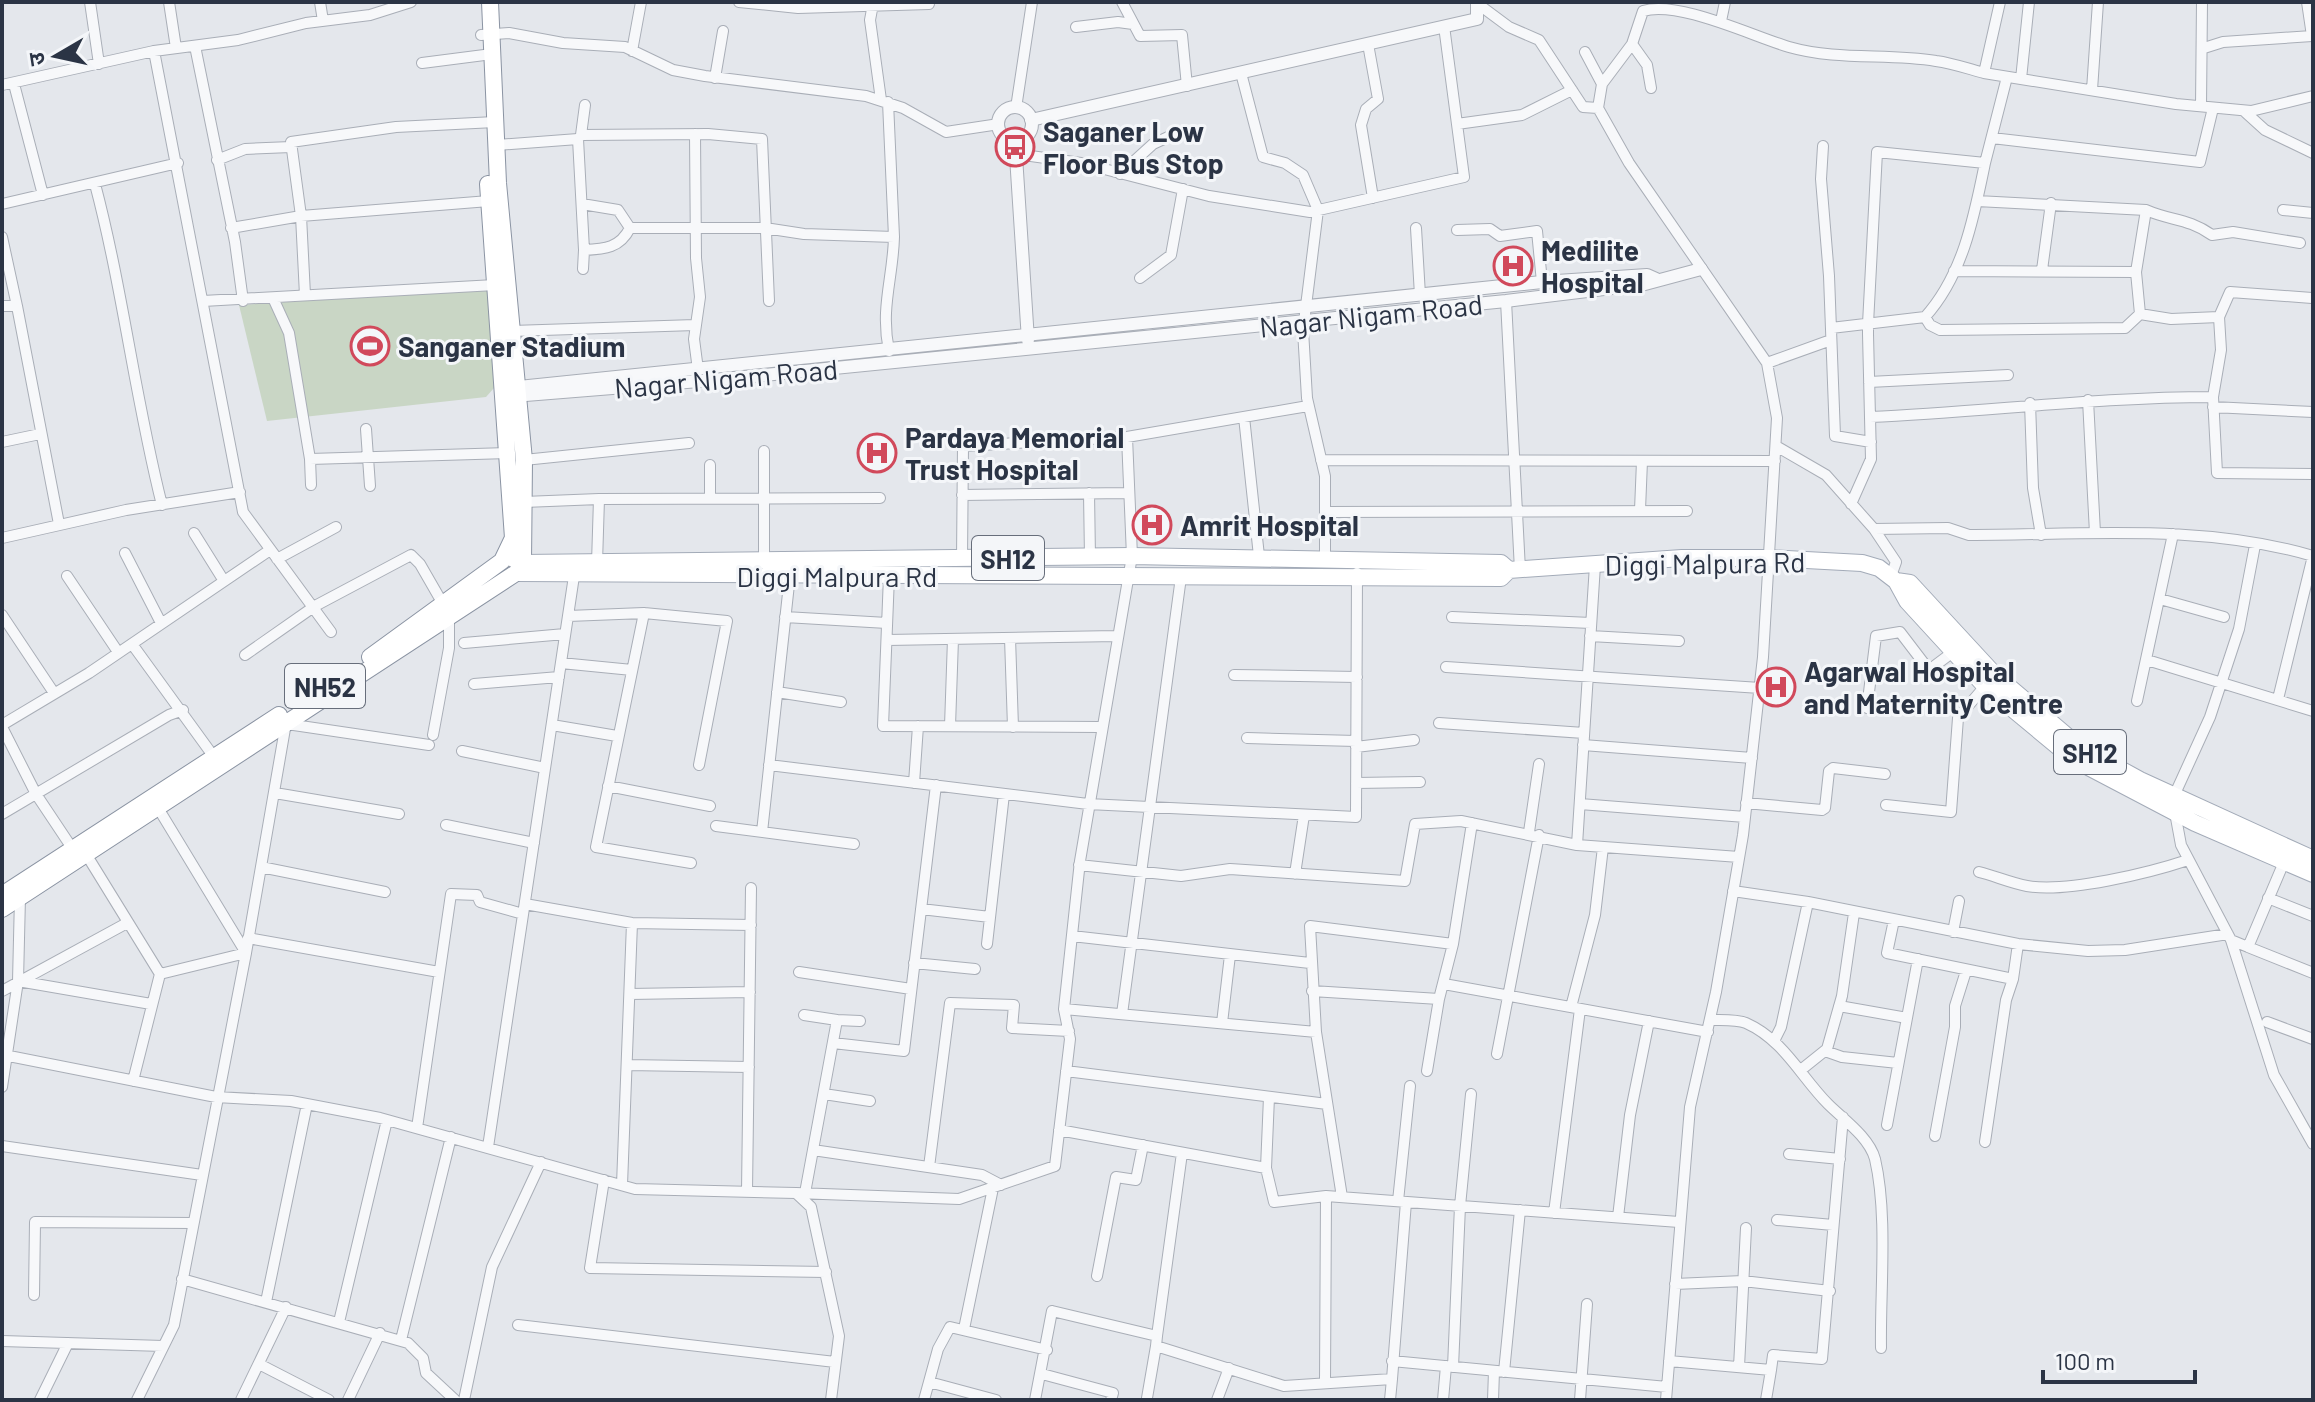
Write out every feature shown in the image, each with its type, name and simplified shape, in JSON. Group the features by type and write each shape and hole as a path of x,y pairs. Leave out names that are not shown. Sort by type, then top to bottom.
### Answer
{"main road":[{"path":"479,2 486,35 490,122 489,201 495,285 524,502 512,563"},
{"path":"486,35 490,2"},
{"path":"490,122 497,145 512,331 511,392"},
{"path":"512,563 516,457"},
{"name":"Diggi Malpura Rd","path":"512,563 1259,556 1501,563 1514,570"},
{"name":"Diggi Malpura Rd","path":"512,563 574,576 1357,578 1501,578 1514,570 1682,558 1862,563 1899,580 1994,674 2080,747 2175,805 2313,874"},
{"name":"NH52","path":"2,895 79,851 284,719 512,563"},
{"name":"Diggi Malpura Rd","path":"1899,580 1900,592 1985,686 2073,759 2175,805 2313,859"},
{"name":"NH52","path":"155,802 214,757 284,719"},
{"name":"NH52","path":"2,909 79,851"}],"street":[{"path":"90,2 99,64"},
{"path":"169,2 176,48"},
{"path":"320,2 323,21"},
{"path":"2,85 154,51 238,40 323,21 370,15 411,2"},
{"path":"632,51 641,2"},
{"path":"739,2 798,8 929,4"},
{"path":"1016,108 1032,2"},
{"path":"1122,2 1140,36 1182,35 1187,86"},
{"path":"1697,2 1704,13"},
{"path":"1721,21 1725,2"},
{"path":"1984,73 2000,2"},
{"path":"2021,79 2029,2"},
{"path":"2092,90 2098,2"},
{"path":"2201,106 2204,48 2202,2"},
{"path":"2204,48 2223,42 2312,36 2307,2"},
{"path":"1031,120 1477,19 1478,3"},
{"path":"1478,3 1509,27 1539,40 1583,107 1598,108"},
{"path":"873,5 870,20 884,101 894,237 892,274 885,289 889,351"},
{"path":"1666,1400 1690,1107 1708,1032 1739,857 1760,688 1777,418 1767,363 1629,163 1598,108 1602,84 1632,44 1643,11 1654,6 1704,13 1791,47 1827,55 1937,61 2007,77 2213,108 2244,111 2313,96"},
{"path":"1076,27 1133,24"},
{"path":"1015,147 1027,137 1031,120 1028,113 1016,108 1004,112 999,124 1003,136 1015,147 1209,196 1310,212 1464,177 1444,26"},
{"path":"715,78 723,31"},
{"path":"486,35 509,33 632,51 673,70 884,101 946,132 999,124"},
{"path":"1368,44 1378,99 1366,109 1361,125 1373,198"},
{"path":"1632,44 1647,65 1651,88"},
{"path":"195,46 243,301"},
{"path":"154,51 243,512 315,606 331,632"},
{"path":"1585,52 1602,84"},
{"path":"422,63 487,55"},
{"path":"1241,73 1263,157 1285,163 1303,175 1318,210 1305,315 1308,406 1321,460 1326,512 1325,558"},
{"path":"1831,328 1925,317 1943,298 1972,227 2007,77"},
{"path":"14,84 43,195"},
{"path":"1457,124 1522,115 1572,90"},
{"path":"583,269 579,137 585,105"},
{"path":"1992,138 2200,162 2213,108"},
{"path":"2244,111 2265,130 2313,153"},
{"path":"305,295 301,216 291,142 357,131 490,122"},
{"path":"1120,174 1153,144 1181,131"},
{"path":"695,134 695,227 700,297 695,325 698,370"},
{"path":"497,145 579,137 695,134 762,139 769,301"},
{"path":"1823,146 1821,179 1835,436 1871,442"},
{"path":"217,160 257,147 291,147"},
{"path":"1015,147 1028,342"},
{"path":"1851,504 1871,459 1868,324 1877,152 1985,163"},
{"path":"2,204 178,163"},
{"path":"95,184 108,233 131,371 162,505"},
{"path":"1140,278 1171,255 1183,189"},
{"path":"231,228 301,216 489,201"},
{"path":"1977,201 2146,210 2161,217 2192,220 2212,235 2233,232 2300,243"},
{"path":"2042,270 2051,203"},
{"path":"582,204 618,210 630,228"},
{"path":"2140,314 2136,272 2146,210"},
{"path":"2283,210 2313,213"},
{"path":"630,228 765,228 818,235 894,237"},
{"path":"584,250 607,249 624,240 630,228"},
{"path":"1416,228 1420,295"},
{"path":"1457,230 1490,229 1500,236 1537,231 1542,282"},
{"path":"2,237 59,524"},
{"path":"1656,279 1701,269"},
{"path":"1954,271 2136,272"},
{"name":"Nagar Nigam Road","path":"1305,315 1420,295 1542,282 1647,275 1656,279"},
{"name":"Nagar Nigam Road","path":"511,392 1305,315 1506,301 1645,284 1656,279"},
{"path":"203,301 495,285"},
{"path":"2312,298 2230,292 2219,317 2221,350 2213,402 2217,473 2313,474"},
{"path":"273,298 289,333 310,459 311,485"},
{"path":"1506,301 1516,460 1514,570"},
{"path":"2,306 17,306"},
{"path":"1925,317 1930,325 1940,330 2125,328 2140,314"},
{"path":"2140,314 2171,319 2219,317"},
{"path":"512,331 695,325"},
{"path":"1767,363 1831,340"},
{"name":"Nagar Nigam Road","path":"511,392 889,351 1028,342"},
{"path":"1869,382 2008,375"},
{"path":"2088,400 2095,533"},
{"path":"1870,417 1964,413 2030,403 2088,400 2213,402 2313,412"},
{"path":"2030,403 2033,488 2041,535"},
{"path":"962,559 963,446 1127,437 1308,406"},
{"path":"1244,417 1259,556"},
{"path":"366,429 370,486"},
{"path":"2,442 40,434"},
{"path":"9,1056 216,1097 307,1104 387,1120 635,1189 959,1199 1055,1166 1069,1031 1064,1009 1079,865 1100,727 1132,556 1127,437"},
{"path":"310,459 516,457 689,443"},
{"path":"1776,446 1826,475 1874,529 1896,562 1899,580"},
{"path":"764,451 764,562"},
{"path":"1321,460 1775,461"},
{"path":"1640,510 1642,461"},
{"path":"710,465 710,497"},
{"path":"2,538 59,524 240,492"},
{"path":"1089,493 1090,557"},
{"path":"962,495 1129,493"},
{"path":"524,502 710,497 880,498"},
{"path":"597,563 599,499"},
{"path":"1326,512 1517,509 1687,511"},
{"path":"133,1081 160,974 79,851 36,794 2,726 132,644 224,581 336,527"},
{"path":"1874,529 1948,528 1969,535 2173,534 2313,556 2278,699"},
{"path":"194,533 224,581"},
{"path":"2137,701 2173,534"},
{"path":"2255,545 2239,629 2175,805 2181,845 2229,937 2274,1075 2313,1144"},
{"path":"125,553 161,623"},
{"path":"137,1400 174,1325 246,953 275,793 284,719 431,740 449,648 446,611 420,564 411,555 315,606 245,655"},
{"path":"769,765 1088,804 1356,817 1357,559"},
{"path":"1577,845 1595,565"},
{"path":"762,832 790,575"},
{"path":"67,576 118,652"},
{"path":"488,1147 574,576"},
{"path":"889,576 883,726 1100,727"},
{"path":"1122,1014 1181,577"},
{"path":"2160,599 2224,617"},
{"path":"568,616 644,613 727,621 699,765"},
{"path":"644,613 596,847 691,863"},
{"path":"2,615 54,693"},
{"path":"785,617 887,623"},
{"path":"1452,617 1591,623"},
{"path":"1867,708 1876,636 1900,632 1929,670 1953,652"},
{"path":"464,643 565,634"},
{"path":"887,640 1116,636"},
{"path":"1590,636 1679,641"},
{"path":"1010,638 1013,727"},
{"path":"950,726 953,639"},
{"path":"132,644 183,710 214,757"},
{"path":"2147,660 2313,711"},
{"path":"561,663 632,670"},
{"path":"1446,667 1760,688"},
{"path":"1234,675 1357,677"},
{"path":"474,684 559,677"},
{"path":"1886,805 1951,812 1958,718 1985,686"},
{"path":"777,692 841,702"},
{"path":"2,814 183,710"},
{"path":"1439,723 1584,733"},
{"path":"552,725 617,736"},
{"path":"914,783 918,726"},
{"path":"1247,738 1356,744 1414,740"},
{"path":"1583,745 1752,758"},
{"path":"462,751 545,768"},
{"path":"1497,1054 1534,833 1539,764"},
{"path":"1746,803 1822,810 1825,808 1829,771 1833,768 1885,774"},
{"path":"1356,783 1420,782"},
{"path":"833,1043 904,1051 936,785"},
{"path":"608,786 710,806"},
{"path":"275,793 399,814"},
{"path":"987,944 1004,794"},
{"path":"155,802 246,953"},
{"path":"1580,804 1745,817"},
{"path":"1295,874 1304,815"},
{"path":"1079,865 1181,876 1230,869 1405,881 1415,824 1472,823 1534,833 1577,845 1739,857"},
{"path":"1427,1071 1439,999 1453,944 1472,823"},
{"path":"446,825 534,843"},
{"path":"716,826 854,844"},
{"path":"1554,1213 1575,1008 1595,915 1603,847"},
{"path":"1979,872 2027,886 2051,888 2146,873 2188,860"},
{"path":"2248,947 2284,862"},
{"path":"261,867 385,892"},
{"path":"747,1191 751,888"},
{"path":"1733,891 1808,902 2018,944 2088,951 2125,950 2229,937 2313,973"},
{"path":"417,1128 451,894 477,895 479,907 524,909 632,923 751,925"},
{"path":"2,1087 18,981 20,897"},
{"path":"2268,898 2313,916"},
{"path":"1953,932 1959,901"},
{"path":"1774,1041 1781,1027 1808,902"},
{"path":"921,909 990,917"},
{"path":"1802,1069 1825,1051 1839,1006 1854,913"},
{"path":"1894,920 1887,953 2013,979"},
{"path":"2,991 127,923"},
{"path":"622,1185 632,923"},
{"path":"1342,1197 1316,1032 1310,926 1453,944"},
{"path":"1072,936 1310,963"},
{"path":"248,938 439,972"},
{"path":"1985,1142 2006,1000 2013,979 2018,944"},
{"path":"160,974 246,953"},
{"path":"1222,1023 1230,955"},
{"path":"1887,1125 1918,959"},
{"path":"914,963 975,969"},
{"path":"1935,1136 1955,1027 1955,1006 1966,971"},
{"path":"799,972 911,989"},
{"path":"18,981 151,1004"},
{"path":"1444,984 1708,1032"},
{"path":"1312,991 1439,999"},
{"path":"630,994 750,992"},
{"path":"929,1167 950,1003 1014,1005 1012,1028 1069,1031"},
{"path":"1839,1006 1907,1018"},
{"path":"1064,1009 1316,1032"},
{"path":"804,1015 860,1021"},
{"path":"801,1193 813,1150 837,1020"},
{"path":"1710,1020 1744,1022 1774,1041 1802,1069 1874,1157 1882,1236 1881,1348"},
{"path":"1618,1217 1630,1115 1649,1021"},
{"path":"2267,1022 2313,1039"},
{"path":"1825,1051 1842,1057 1898,1063"},
{"path":"627,1065 749,1067"},
{"path":"1066,1071 1327,1104"},
{"path":"1390,1400 1410,1086"},
{"path":"824,1094 870,1101"},
{"path":"1443,1400 1450,1366 1471,1094"},
{"path":"1269,1097 1266,1168 1274,1202 1326,1196 1679,1222"},
{"path":"266,1302 307,1104"},
{"path":"1766,1400 1773,1355 1822,1359 1843,1117"},
{"path":"339,1322 387,1120"},
{"path":"1059,1130 1266,1168"},
{"path":"401,1340 451,1137"},
{"path":"1097,1276 1116,1177 1136,1180 1143,1145"},
{"path":"2,1146 202,1175"},
{"path":"813,1150 982,1175 997,1186"},
{"path":"1147,1398 1182,1153"},
{"path":"1789,1154 1840,1159"},
{"path":"464,1400 492,1267 541,1162"},
{"path":"604,1180 590,1268 826,1272"},
{"path":"964,1329 997,1186"},
{"path":"801,1193 811,1207 839,1336 831,1400"},
{"path":"1325,1383 1326,1196"},
{"path":"1493,1400 1520,1210"},
{"path":"1777,1220 1833,1225"},
{"path":"34,1295 35,1222 193,1223"},
{"path":"1739,1367 1746,1228"},
{"path":"182,1279 401,1340 416,1348 423,1358 426,1373 455,1400"},
{"path":"1675,1284 1743,1281 1830,1291"},
{"path":"1580,1400 1587,1304"},
{"path":"241,1400 286,1307"},
{"path":"1035,1400 1047,1350 1052,1311 1157,1341 1284,1386 1392,1379"},
{"path":"518,1325 835,1362"},
{"path":"924,1400 938,1349 950,1327 1047,1350"},
{"path":"348,1400 380,1333"},
{"path":"2,1341 163,1346"},
{"path":"40,1400 68,1343"},
{"path":"1392,1361 1667,1387"},
{"path":"1669,1361 1771,1370"},
{"path":"259,1364 329,1400"},
{"path":"1217,1400 1229,1368"},
{"path":"1042,1374 1113,1393 1111,1400"},
{"path":"929,1382 996,1400"}],"green space":[{"name":"Sanganer Stadium","path":"488,290 494,388 486,397 267,421 239,305"}],"place":[{"name":"Saganer Low Floor Bus Stop","path":"1015,147"},
{"name":"Medilite Hospital","path":"1513,266"},
{"name":"Sanganer Stadium","path":"370,346"},
{"name":"Pardaya Memorial Trust Hospital","path":"877,453"},
{"name":"Amrit Hospital","path":"1152,525"},
{"name":"Agarwal Hospital and Maternity Centre","path":"1776,687"}]}
